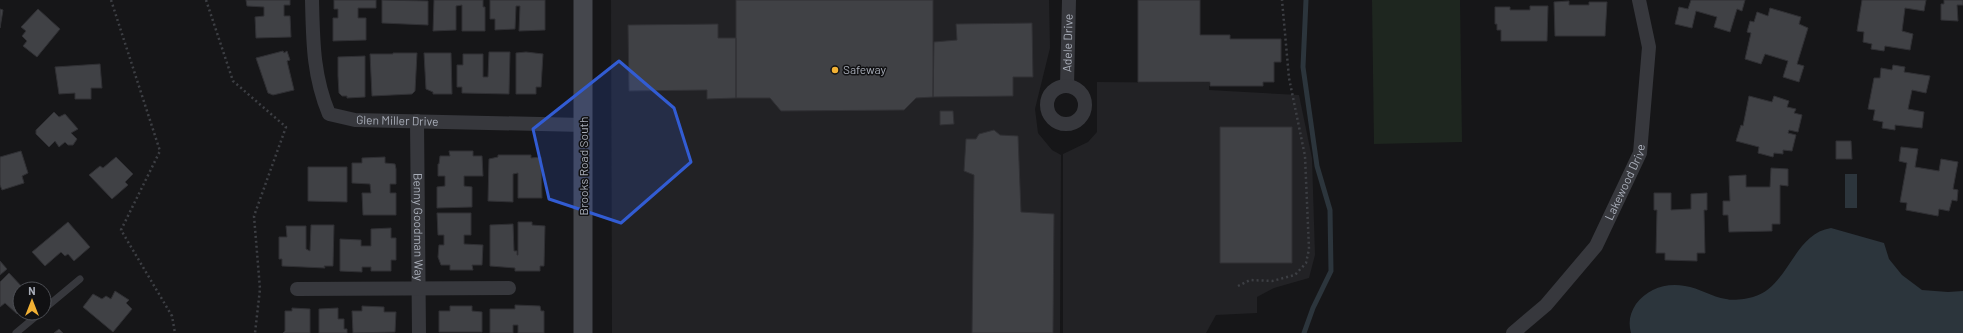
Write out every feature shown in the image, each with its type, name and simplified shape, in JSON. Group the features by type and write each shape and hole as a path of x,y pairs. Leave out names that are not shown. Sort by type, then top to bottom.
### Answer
{"street":[{"name":"Glen Miller Drive","path":"312,0 313,49 320,92 329,114 355,120 584,125"},
{"name":"Brooks Road South","path":"583,0 583,333"},
{"name":"Adele Drive","path":"1067,86 1069,0"},
{"name":"Lakewood Drive","path":"1516,332 1546,305 1596,246 1640,153 1649,47 1639,0"},
{"name":"Benny Goodman Way","path":"417,121 420,288 419,333"},
{"path":"297,289 509,288"}],"lane":[{"path":"52,303 80,278"},
{"path":"16,333 30,321"}],"path":[{"path":"111,0 160,152 120,230 172,316 175,333"},
{"path":"206,0 234,81 286,127 254,216 260,289 255,333"},
{"path":"1238,286 1250,280 1272,281 1295,275 1306,263 1309,249 1305,156 1290,78 1282,0"}],"highlighted area":[{"path":"619,61 674,108 691,162 621,223 549,199 533,129"}],"shaded area":[{"path":"611,0 1049,0 1050,48 1035,109 1038,133 1052,150 1061,155 1060,333 612,333"},
{"path":"1372,0 1460,0 1462,142 1374,144"},
{"path":"1097,82 1209,83 1209,90 1299,95 1312,158 1315,255 1309,278 1274,288 1257,297 1257,313 1216,315 1206,333 1063,333 1063,154 1088,142 1097,132"},
{"path":"1845,174 1857,174 1857,208 1845,208"},
{"path":"1831,228 1884,243 1889,259 1902,275 1922,290 1948,292 1963,291 1963,333 1631,333 1630,318 1632,311 1640,299 1651,291 1664,286 1678,285 1690,287 1729,300 1740,300 1753,297 1765,291 1775,283 1808,240 1818,232"}],"building":[{"path":"246,0 290,0 290,5 284,5 284,16 290,16 291,37 256,38 255,17 264,16 264,7 247,6"},
{"path":"334,0 376,0 376,8 358,8 358,18 366,18 366,40 333,41 333,18 338,18 338,9 334,9"},
{"path":"382,0 428,1 428,25 382,23"},
{"path":"434,0 483,0 483,7 485,7 485,31 462,31 462,5 456,6 456,30 433,31"},
{"path":"490,0 545,0 545,30 519,31 520,6 516,6 515,29 495,30 495,19 490,19"},
{"name":"Safeway","path":"736,0 933,0 933,97 916,98 904,110 781,111 770,98 736,98"},
{"path":"1138,0 1200,0 1200,35 1230,35 1230,39 1281,39 1281,62 1274,62 1274,82 1263,82 1263,86 1210,86 1210,82 1138,82"},
{"path":"1691,0 1745,0 1742,11 1737,9 1730,32 1714,27 1717,17 1696,11 1692,28 1675,24 1679,7 1688,9"},
{"path":"1862,0 1926,0 1924,11 1905,8 1902,31 1913,34 1910,50 1885,46 1884,51 1871,49 1872,44 1863,42 1864,32 1857,31"},
{"path":"1944,0 1963,0 1963,5 1957,5 1958,21 1941,20 1941,4 1944,4"},
{"path":"1569,1 1569,5 1589,5 1589,2 1607,2 1605,36 1555,36 1554,2"},
{"path":"1530,6 1548,6 1547,41 1501,41 1501,30 1497,30 1497,24 1495,24 1495,7 1510,7 1510,10 1530,10"},
{"path":"1770,8 1801,17 1799,24 1808,28 1797,64 1804,66 1799,82 1783,77 1788,61 1765,54 1761,64 1745,59 1751,33 1747,32 1750,21 1754,22 1757,12 1768,16"},
{"path":"0,9 3,10 0,28"},
{"path":"38,9 60,29 37,57 23,46 27,41 22,36 26,31 21,27"},
{"path":"1032,23 1033,77 1013,77 1013,96 933,97 934,42 957,40 956,24"},
{"path":"718,24 718,38 736,38 736,98 707,99 707,90 629,91 628,25"},
{"path":"283,51 284,53 287,51 290,60 287,61 294,90 273,95 268,93 256,58"},
{"path":"489,52 510,52 509,94 462,93 462,87 457,87 457,65 463,65 463,54 483,54 483,77 488,77"},
{"path":"526,52 543,54 541,87 536,87 536,94 516,94 516,53"},
{"path":"417,53 415,91 412,94 372,96 370,54"},
{"path":"424,53 451,53 452,94 433,94 433,92 426,89"},
{"path":"365,56 365,97 347,98 347,96 342,96 339,93 338,57"},
{"path":"100,64 102,88 91,88 91,99 75,99 75,93 59,94 55,67"},
{"path":"1893,65 1905,67 1904,72 1930,76 1926,93 1912,90 1908,109 1924,112 1922,128 1895,125 1895,130 1882,128 1883,122 1873,120 1875,110 1868,109 1874,78 1880,78 1881,68 1892,70"},
{"path":"1749,96 1772,102 1774,96 1789,101 1787,107 1796,109 1794,113 1802,115 1798,132 1789,130 1788,133 1796,135 1792,151 1783,150 1783,154 1774,153 1773,157 1758,153 1759,147 1736,141 1741,125 1743,126"},
{"path":"940,111 953,111 954,124 940,125"},
{"path":"54,112 59,117 65,114 78,129 71,133 77,139 73,145 68,145 65,142 59,147 55,141 49,147 36,134 36,130"},
{"path":"1220,127 1292,127 1292,263 1220,263"},
{"path":"994,130 1000,135 1018,136 1021,212 1054,214 1053,333 972,333 974,175 964,171 966,139 976,139 979,134"},
{"path":"1836,141 1851,141 1852,159 1836,159"},
{"path":"1901,147 1918,149 1915,167 1939,171 1941,159 1958,162 1953,189 1958,190 1957,201 1952,200 1949,211 1939,209 1938,216 1906,210 1907,203 1900,202 1907,163 1899,161"},
{"path":"21,151 28,173 22,176 24,183 2,190 0,185 0,157"},
{"path":"449,151 473,151 473,156 482,156 483,176 464,176 464,186 472,187 472,207 437,208 437,187 445,186 445,176 438,176 438,164 440,156 450,156"},
{"path":"498,155 531,155 531,158 541,157 542,198 518,198 518,173 513,174 513,202 488,201 489,159 498,157"},
{"path":"116,157 133,174 125,182 128,185 112,199 89,175 100,166 103,168"},
{"path":"385,157 385,163 395,164 396,169 396,184 390,184 390,193 396,193 396,215 363,215 362,193 371,193 370,184 352,183 352,163 362,163 362,158"},
{"path":"308,167 347,167 347,202 308,201"},
{"path":"1771,168 1788,169 1788,186 1780,185 1780,224 1772,224 1772,231 1729,232 1728,215 1723,215 1723,201 1730,201 1729,176 1746,175 1746,187 1770,187"},
{"path":"1654,193 1671,193 1671,210 1691,209 1691,194 1707,193 1707,210 1704,210 1705,253 1697,253 1697,261 1665,260 1665,253 1656,253 1657,210 1654,210"},
{"path":"437,213 471,213 471,235 464,235 464,244 483,245 482,265 472,265 473,270 450,270 450,265 441,265 438,257 439,245 444,245 444,235 438,235"},
{"path":"68,222 90,247 74,261 68,254 65,256 61,252 45,266 32,252"},
{"path":"518,222 532,222 532,225 545,226 544,266 540,266 540,271 515,271 515,268 490,266 490,225 513,224 514,251 517,251 518,255"},
{"path":"311,225 334,225 333,266 324,266 325,268 282,266 282,259 279,259 279,237 287,237 286,226 306,226 306,249 310,251"},
{"path":"391,228 391,238 396,238 396,260 391,260 391,271 371,271 371,267 362,267 362,272 340,271 340,239 361,240 361,246 371,246 371,229"},
{"path":"0,261 7,269 0,275"},
{"path":"9,273 16,281 12,281 12,309 5,303 0,307 0,282"},
{"path":"115,291 129,300 126,303 132,309 113,332 83,307 93,294 102,299 106,296 111,299"},
{"path":"515,305 540,306 541,311 544,311 544,333 518,333 518,325 513,325 513,333 490,333 490,309 515,309"},
{"path":"362,306 384,307 384,312 396,312 395,332 353,333 352,311 362,311"},
{"path":"450,306 472,306 472,311 482,312 482,332 439,332 439,311 450,311"},
{"path":"292,308 310,309 310,333 283,333 285,331 285,311 292,311"},
{"path":"338,308 338,319 344,319 344,329 347,329 347,333 319,333 319,309"},
{"path":"59,329 63,333 54,333"}],"waterway":[{"path":"1304,333 1313,308 1331,271 1330,210 1317,166 1303,67 1306,0"}],"place":[{"name":"Safeway","path":"835,70"}]}
